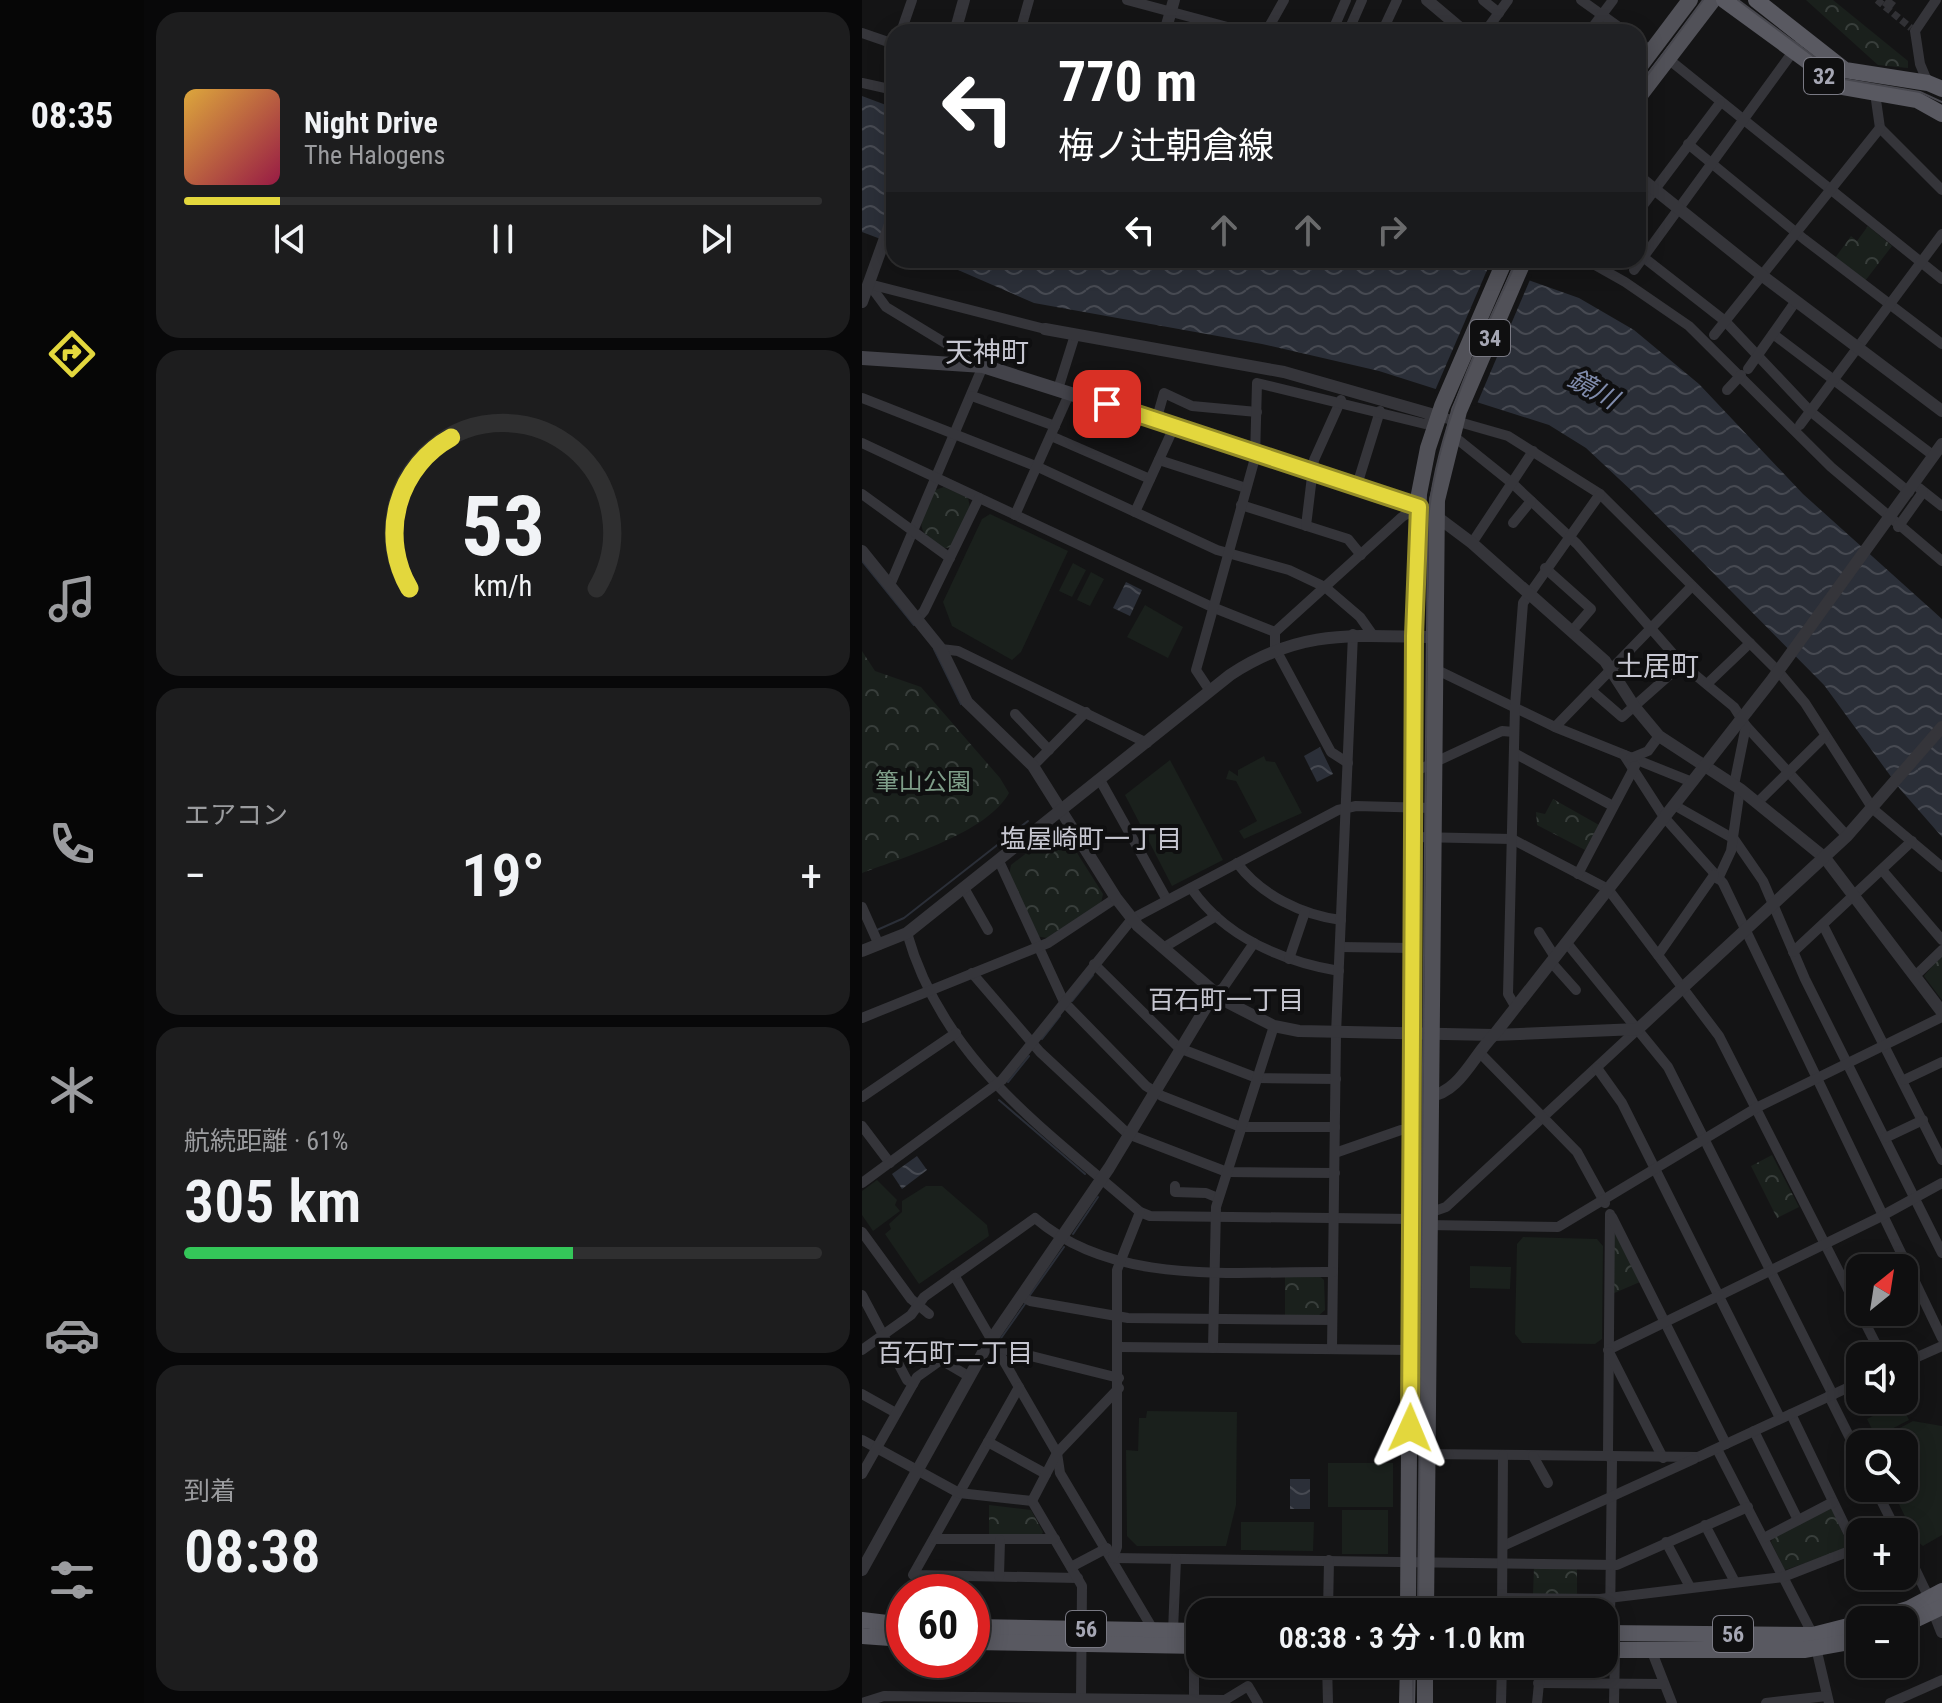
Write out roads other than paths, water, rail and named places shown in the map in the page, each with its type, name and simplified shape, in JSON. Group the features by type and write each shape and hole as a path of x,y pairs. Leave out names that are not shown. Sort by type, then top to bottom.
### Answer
{"highway":[{"name":"32","path":"1724,0 1792,53 1843,87 1917,100 1942,114"},
{"name":"32","path":"1756,0 1853,73 1935,86"},
{"path":"1918,1610 1938,1605"},
{"path":"1918,1617 1938,1605"},
{"path":"862,1620 886,1623"},
{"name":"56","path":"990,1629 1080,1637 1186,1641"},
{"name":"56","path":"1618,1643 1652,1652 1816,1641 1846,1629"},
{"name":"56","path":"990,1641 1154,1631 1173,1631 1186,1636"},
{"path":"862,1636 886,1638"},
{"name":"56","path":"1618,1641 1846,1640"}],"main road":[{"path":"1646,45 1690,0"},
{"path":"1646,87 1713,0"},
{"name":"34","path":"1424,808 1416,771 1414,636 1422,473 1440,410 1514,268"},
{"name":"34","path":"1426,1598 1411,1350 1412,1130 1422,1034 1424,808 1433,764 1436,516 1455,422 1515,268"},
{"path":"862,358 983,366 1357,485 1436,516"},
{"name":"34","path":"1408,1598 1429,1220 1429,1096 1414,948 1423,837"},
{"path":"1407,1703 1408,1678"},
{"path":"1425,1678 1425,1703"}],"street":[{"path":"904,24 912,0"},
{"path":"957,24 964,0"},
{"path":"1024,24 1029,0"},
{"path":"1127,0 1173,6 1224,24"},
{"path":"1270,24 1284,0"},
{"path":"1335,24 1345,0 1361,3 1352,24"},
{"path":"1386,24 1397,0"},
{"path":"1427,0 1456,24"},
{"path":"1483,0 1499,13"},
{"path":"1491,24 1508,0"},
{"path":"1581,0 1616,24"},
{"path":"1595,24 1613,0"},
{"path":"1935,86 1920,64 1915,31 1936,0"},
{"path":"862,33 886,41"},
{"path":"1646,249 1803,38"},
{"path":"1667,58 1942,279"},
{"path":"862,83 886,88"},
{"path":"1875,93 1880,128 1942,190"},
{"path":"1646,201 1720,103"},
{"path":"1714,335 1764,277 1880,128"},
{"path":"1688,144 1797,234 1942,344"},
{"path":"1646,182 1764,277 1942,411"},
{"path":"1800,425 1942,234"},
{"path":"862,302 886,235"},
{"path":"1646,259 1725,321 1810,411 1942,506"},
{"path":"1599,268 1672,312 1744,372 1794,433 1942,561"},
{"path":"866,284 1045,329 1284,372 1440,410 1570,536 1682,664 1734,707 1847,836"},
{"path":"866,284 886,307 983,366 890,585"},
{"path":"1727,390 1758,356 1796,301"},
{"path":"1773,334 1934,456"},
{"path":"1015,515 1053,431 1075,335"},
{"path":"1210,691 1196,670 1254,452 1257,383 1341,400 1425,424 1440,410"},
{"path":"1156,421 1164,393 1192,406 1257,412"},
{"path":"972,396 1053,431 1150,479"},
{"path":"862,398 1038,467 1227,553 1289,570 1325,587 1360,617 1372,634"},
{"path":"1306,526 1312,471 1341,400"},
{"path":"1357,485 1380,411"},
{"path":"1455,422 1501,433 1600,494 1750,643 1781,667 1873,809 1942,867"},
{"path":"1135,512 1174,427"},
{"path":"862,443 1212,607 1275,632"},
{"path":"1429,1096 1440,1095 1480,1053 1706,764 1744,722 1872,542 1897,525 1942,444"},
{"path":"1472,543 1533,451"},
{"path":"1159,460 1246,488"},
{"path":"862,494 950,558"},
{"path":"1515,1006 1508,994 1514,732 1523,603 1528,591 1600,494"},
{"path":"917,619 924,611 979,498"},
{"path":"1513,523 1531,501"},
{"path":"1241,505 1348,539 1361,555"},
{"path":"1348,763 1331,752 1275,648 1275,632 1419,507"},
{"path":"907,933 929,994 995,1086 1140,1212 1150,1216 1412,1219 1558,1227 1756,1108 1942,1015 1825,858 1706,764 1659,736 1634,706 1613,669 1528,591 1436,516"},
{"path":"862,551 941,649 961,695 1033,766 1132,919 1214,994 1274,1026 1336,1034 1494,1035 1638,1029"},
{"path":"1545,568 1591,609 1572,631"},
{"path":"1555,727 1654,629 1692,586"},
{"path":"862,951 907,933 1210,691 1275,648 1309,638 1353,634 1434,637"},
{"path":"1332,1349 1336,1034 1353,634"},
{"path":"1707,684 1750,643"},
{"path":"941,649 958,651 1147,743"},
{"path":"1592,691 1622,717 1682,664"},
{"path":"1435,669 1555,727 1692,782"},
{"path":"1033,766 1086,712"},
{"path":"1015,714 1049,750"},
{"path":"1658,955 1716,877 1734,839 1744,722"},
{"path":"1429,1220 1825,858 1873,809 1942,727"},
{"path":"1416,771 1502,731 1514,732"},
{"path":"1578,874 1635,761 1648,751 1659,736"},
{"path":"1757,803 1825,736"},
{"path":"1635,761 1648,751"},
{"path":"1514,753 1613,806"},
{"path":"1635,761 1664,817 1716,877 1747,931 1942,1338"},
{"path":"1100,780 1167,900"},
{"path":"1674,805 1734,839 1763,881 1793,952 1942,1253"},
{"path":"862,1183 995,1086 1132,919 1346,808 1424,808"},
{"path":"1423,837 1512,839 1608,889 1719,1036 1875,1342"},
{"path":"1793,952 1912,841"},
{"path":"999,861 1064,1002 1154,1091 1241,1127 1335,1127"},
{"path":"1237,863 1259,886 1305,912 1341,920"},
{"path":"1882,870 1942,940"},
{"path":"964,888 988,930"},
{"path":"1191,888 1216,916 1254,943 1289,959 1339,971"},
{"path":"862,1018 929,994 1037,947 1116,898"},
{"path":"862,907 879,945"},
{"path":"1289,959 1305,912"},
{"path":"1163,948 1216,916"},
{"path":"1823,925 1886,1043 1942,1160"},
{"path":"1539,932 1553,959 1576,990"},
{"path":"1566,942 1668,1067 1847,1430"},
{"path":"862,1570 970,1377 1102,1178 1214,994 1223,988 1254,943"},
{"path":"1340,947 1414,948"},
{"path":"1915,976 1942,950"},
{"path":"1094,964 1179,1048 1257,1078 1336,1079"},
{"path":"972,973 1032,1043 1128,1134 1227,1172 1335,1173"},
{"path":"1213,1348 1214,1217 1274,1026"},
{"path":"862,1097 956,1033"},
{"path":"1480,1053 1584,1161 1665,1322 1748,1507 1816,1641 1828,1699 1766,1703"},
{"path":"1904,1080 1938,1064 1942,1077"},
{"path":"1597,1068 1622,1103 1719,1297 1846,1526"},
{"path":"1885,1138 1923,1120"},
{"path":"862,1126 890,1163"},
{"path":"1335,1153 1401,1130 1412,1130"},
{"path":"1608,1350 1942,1183"},
{"path":"1175,1186 1175,1192 1206,1193 1218,1198"},
{"path":"1113,1558 1117,1547 1120,1260 1140,1212"},
{"path":"1610,1214 1611,1598 1783,1577 1846,1553"},
{"path":"862,1350 954,1275 1035,1218 1060,1240 1148,1270 1333,1272"},
{"path":"862,1232 918,1305 929,1314"},
{"path":"954,1275 1057,1453 1060,1473 1154,1631"},
{"path":"1021,1296 1030,1301 1119,1316 1332,1320"},
{"path":"863,1299 907,1380 913,1384"},
{"path":"993,1343 1119,1383"},
{"path":"1918,1357 1942,1346"},
{"path":"1119,1347 1411,1350"},
{"path":"1608,1350 1663,1458"},
{"path":"862,1474 913,1384 941,1360 970,1377"},
{"path":"1032,1501 1057,1453 1119,1383"},
{"path":"1019,1387 913,1575 999,1576 1074,1572 1107,1548"},
{"path":"1503,1546 1846,1389"},
{"path":"862,1394 896,1413"},
{"path":"1754,1431 1798,1520"},
{"path":"862,1440 959,1493 1032,1501"},
{"path":"988,1442 1046,1474"},
{"path":"1418,1454 1698,1457"},
{"path":"1502,1598 1503,1455"},
{"path":"1533,1456 1548,1483"},
{"path":"1032,1501 1082,1586 1080,1637 1087,1701"},
{"path":"1764,1538 1833,1502"},
{"path":"1113,1558 1617,1565 1748,1507"},
{"path":"1705,1525 1735,1582"},
{"path":"934,1539 1055,1539"},
{"path":"999,1576 1000,1540"},
{"path":"1666,1542 1690,1587"},
{"path":"1173,1631 1176,1559"},
{"path":"1328,1598 1329,1560"},
{"path":"1918,1570 1938,1605 1942,1632"},
{"path":"1652,1652 1672,1703"},
{"path":"1193,1701 1195,1678"},
{"path":"1327,1678 1328,1703"},
{"path":"1501,1703 1502,1678"},
{"path":"1537,1703 1539,1678"},
{"path":"1613,1678 1614,1703"},
{"path":"1894,1702 1942,1680"},
{"path":"1538,1683 1663,1684"},
{"path":"865,1702 1226,1701 1248,1686 1258,1703"}],"water":[{"path":"862,96 886,105 886,241 862,232"},
{"name":"鏡川","path":"953,268 1495,268 1579,298 1634,330 1699,384 1803,494 1942,619 1942,837 1900,789 1824,685 1634,493 1586,448 1549,425 1379,371 1262,344 1034,303"},
{"path":"1126,582 1142,590 1130,616 1113,608"},
{"path":"1320,747 1333,774 1317,782 1304,756"},
{"path":"917,1156 927,1170 902,1189 892,1174"},
{"path":"1290,1479 1310,1479 1310,1509 1290,1509"}],"waterway":[{"path":"862,561 914,625"},
{"path":"934,649 961,704"},
{"path":"877,930 904,918 1028,821"},
{"path":"1072,1001 1093,975"},
{"path":"1042,1039 1060,1016"},
{"path":"1008,1082 1029,1056"},
{"path":"999,1100 1085,1174"},
{"path":"1073,1234 1098,1197"},
{"path":"1030,1295 1064,1247"},
{"path":"999,1341 1025,1304"}],"tunnel":[{"path":"1877,0 1911,28"},
{"path":"1886,8 1892,0"}],"tram line":[{"path":"1646,77 1703,0"},
{"path":"1738,0 1844,79 1920,92 1942,102"},
{"path":"1418,1598 1428,519 1440,451 1450,418 1513,268"},
{"path":"1413,1678 1413,1703"}],"district":[{"name":"天神町","path":"987,352"},
{"name":"土居町","path":"1657,666"},
{"name":"塩屋崎町一丁目","path":"1091,839"},
{"name":"百石町一丁目","path":"1226,1000"},
{"name":"百石町二丁目","path":"955,1353"}],"park label":[{"name":"筆山公園","path":"923,782"}]}
